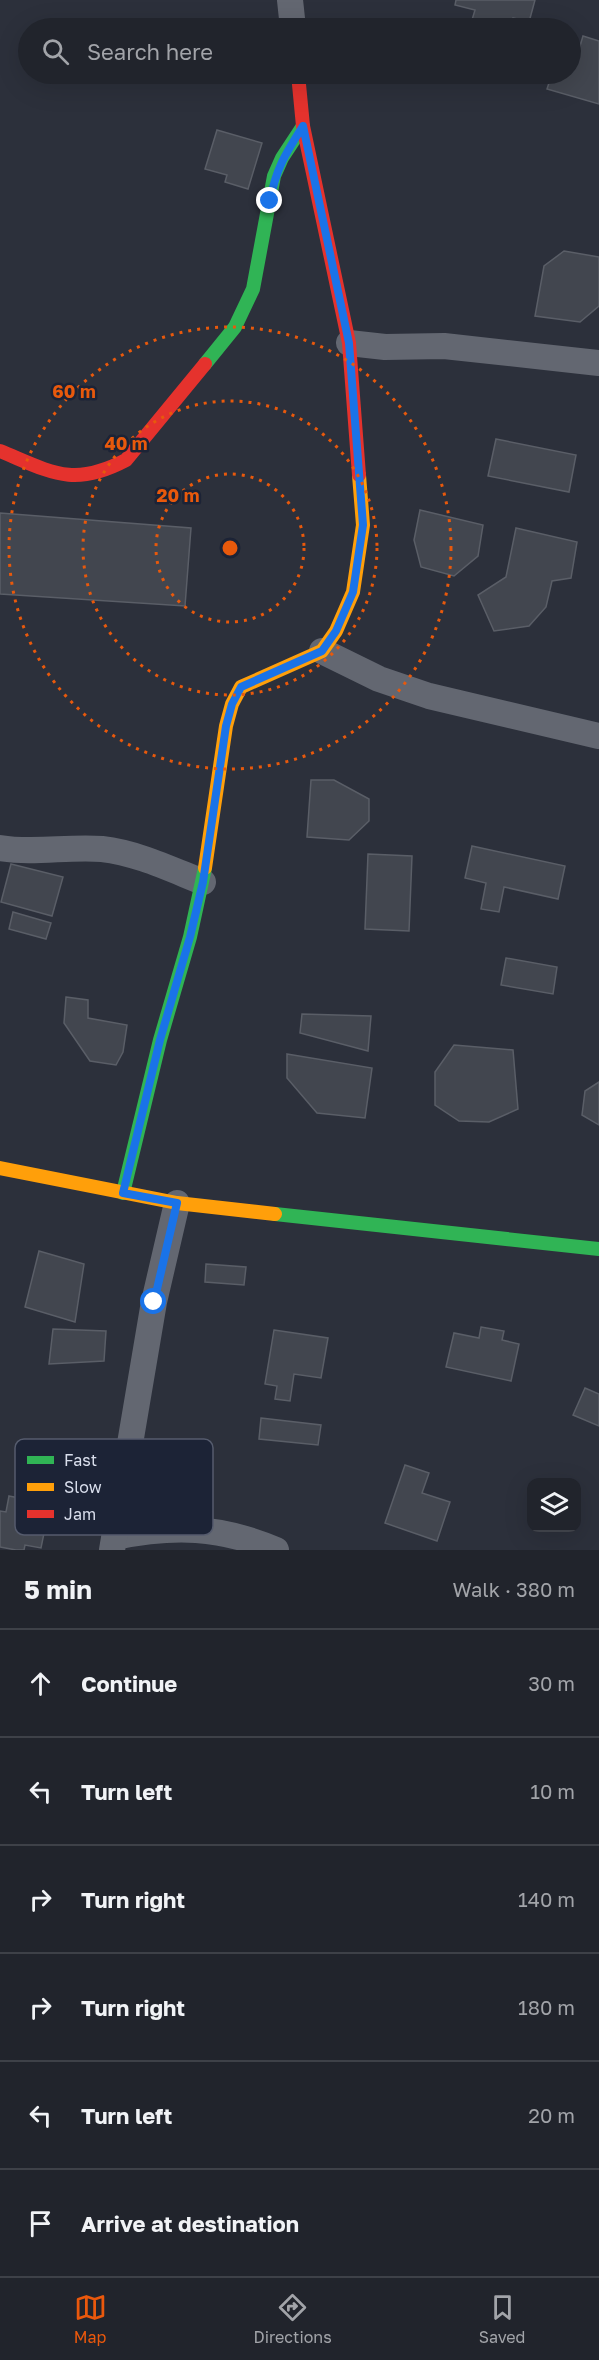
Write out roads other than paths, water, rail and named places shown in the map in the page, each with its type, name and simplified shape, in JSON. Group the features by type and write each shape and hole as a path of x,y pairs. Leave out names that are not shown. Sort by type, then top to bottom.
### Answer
{"street":[{"path":"290,0 292,18"},
{"path":"123,1193 160,1040 190,937 203,882 226,726 232,704 241,687 322,651 336,631 353,592 363,525 349,343 303,126 299,84"},
{"path":"0,451 69,477 107,472 126,460 236,327 253,289 274,176 282,158 303,126"},
{"path":"349,343 385,346 444,346 599,363"},
{"path":"322,651 379,679 429,696 599,736"},
{"path":"0,848 42,851 99,849 123,853 203,882"},
{"path":"0,1168 177,1203 599,1249"},
{"path":"131,1439 154,1302 177,1203"},
{"path":"213,1531 276,1550"},
{"path":"114,1544 139,1535"}]}
